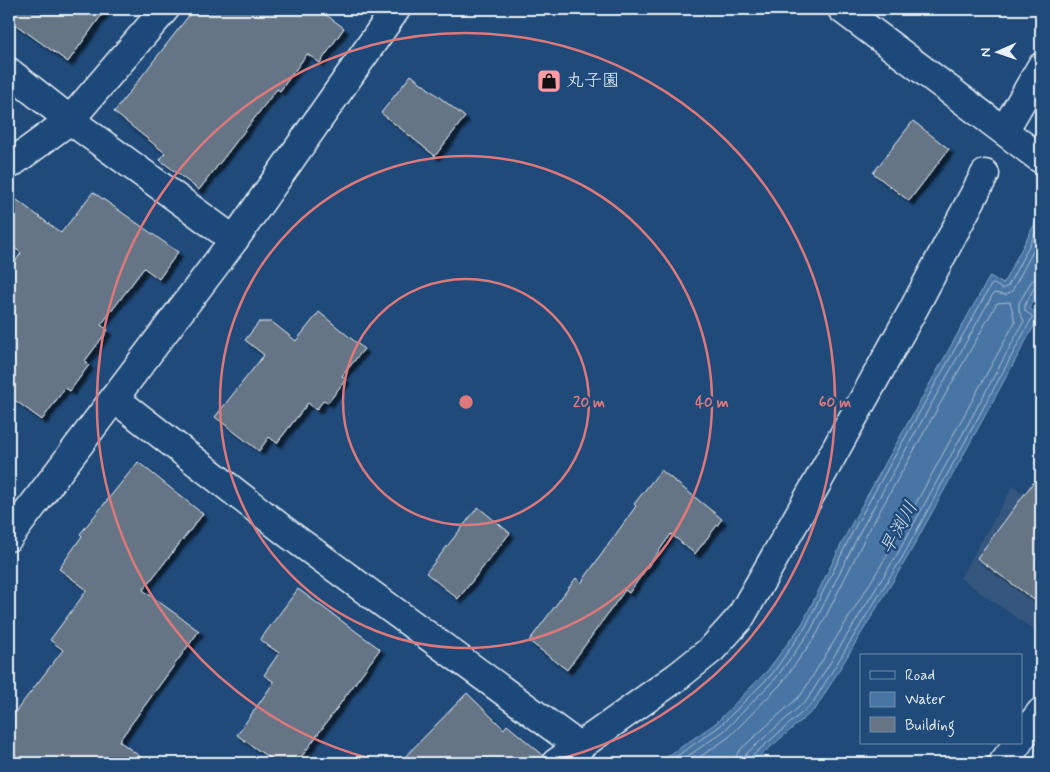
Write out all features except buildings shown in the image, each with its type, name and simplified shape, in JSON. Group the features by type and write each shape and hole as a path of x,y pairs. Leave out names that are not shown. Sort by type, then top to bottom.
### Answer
{"street":[{"path":"9,164 70,120 165,9"},
{"path":"842,9 1041,159"},
{"path":"9,537 234,240 394,10"},
{"path":"1004,131 1041,67"},
{"path":"9,72 70,120 234,240"},
{"path":"556,763 705,655 740,618 818,483 985,174"},
{"path":"114,398 290,535 580,747"},
{"path":"1022,737 1041,712"},
{"path":"1003,763 1017,744"}],"shaded area":[{"path":"1013,486 1041,507 1041,635 960,578"}],"water":[{"name":"早渕川","path":"1041,212 1041,285 1029,308 1040,315 907,558 816,708 752,763 658,763 716,723 768,670 802,624 852,523 990,276 1003,284"}],"place":[{"name":"丸子園","path":"549,81"}]}
